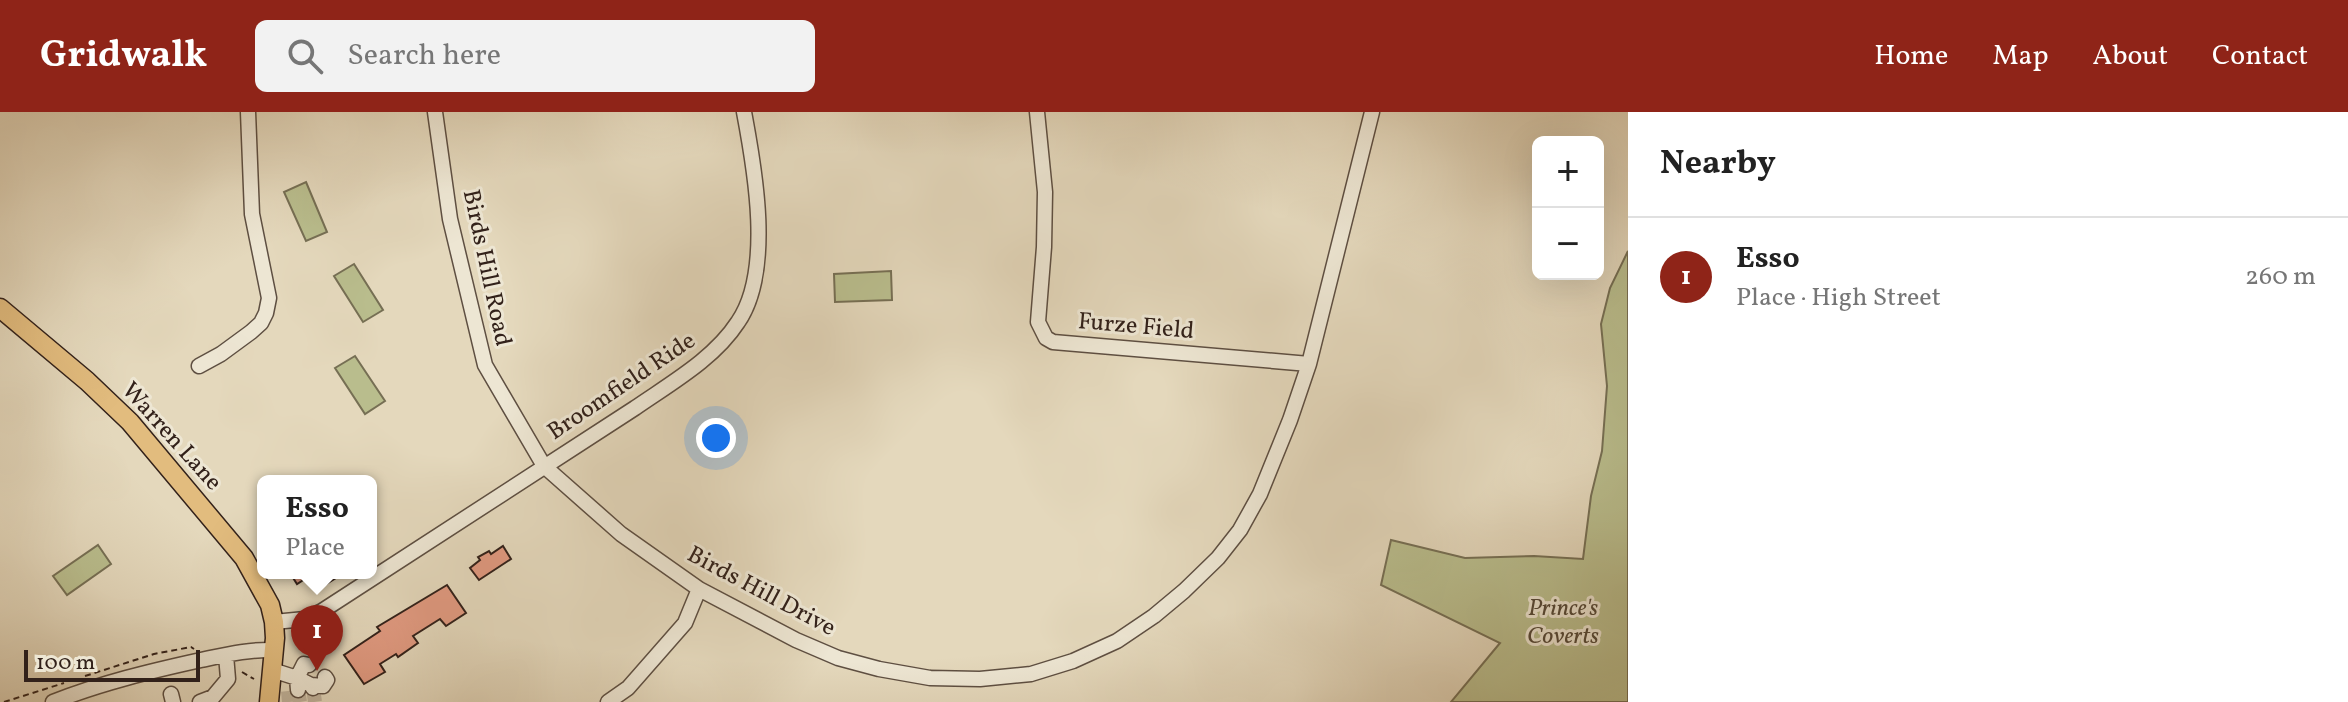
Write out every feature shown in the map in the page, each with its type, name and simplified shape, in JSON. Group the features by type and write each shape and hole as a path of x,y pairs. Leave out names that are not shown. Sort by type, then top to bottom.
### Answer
{"main road":[{"name":"Warren Lane","path":"0,308 87,381 130,422 244,558 270,605 274,622"},
{"path":"269,702 299,682 274,650 274,622"}],"street":[{"path":"199,366 221,354 261,323 269,298 252,214 248,112"},
{"name":"Birds Hill Road","path":"435,112 450,219 485,365 544,466"},
{"name":"Broomfield Ride","path":"377,569 682,376 715,350 738,322 749,302 758,249 754,177 744,112"},
{"name":"Furze Field","path":"1037,112 1045,192 1038,322 1046,338 1053,342 1309,364"},
{"name":"Birds Hill Drive","path":"544,466 621,534 699,589 796,640 838,658 930,678 980,679 1031,674 1073,661 1117,641 1154,616 1218,558 1240,530 1260,494 1309,364 1372,112"},
{"name":"Broomfield Ride","path":"274,622 314,616 361,579"},
{"path":"608,702 628,688 685,623 699,589"},
{"path":"53,702 100,684 226,655 274,650"},
{"path":"200,702 213,697 228,679 226,655"},
{"path":"299,682 304,664 309,665"}],"green space":[{"path":"306,182 327,232 306,241 284,192"},
{"name":"Prince's Coverts","path":"1628,251 1628,702 1451,702 1500,643 1381,585 1391,540 1465,558 1534,556 1583,559 1591,496 1602,451 1607,386 1601,324 1610,288"},
{"path":"354,264 383,310 363,322 334,276"},
{"path":"891,271 892,300 835,302 834,274"},
{"path":"355,356 385,401 365,414 335,368"},
{"path":"98,545 111,564 67,595 53,576"}],"building":[{"path":"503,546 511,559 479,580 470,568 480,560 478,557 489,551 491,554"},
{"path":"314,579 334,579 320,588"},
{"path":"447,585 466,613 446,626 440,619 413,636 418,643 398,657 396,654 380,664 385,672 364,684 344,655 380,631 377,627"}],"tunnel":[{"path":"313,688 315,702"},
{"path":"298,690 300,702"},
{"path":"288,691 289,702"}],"place":[{"name":"Esso","path":"317,671"}]}
